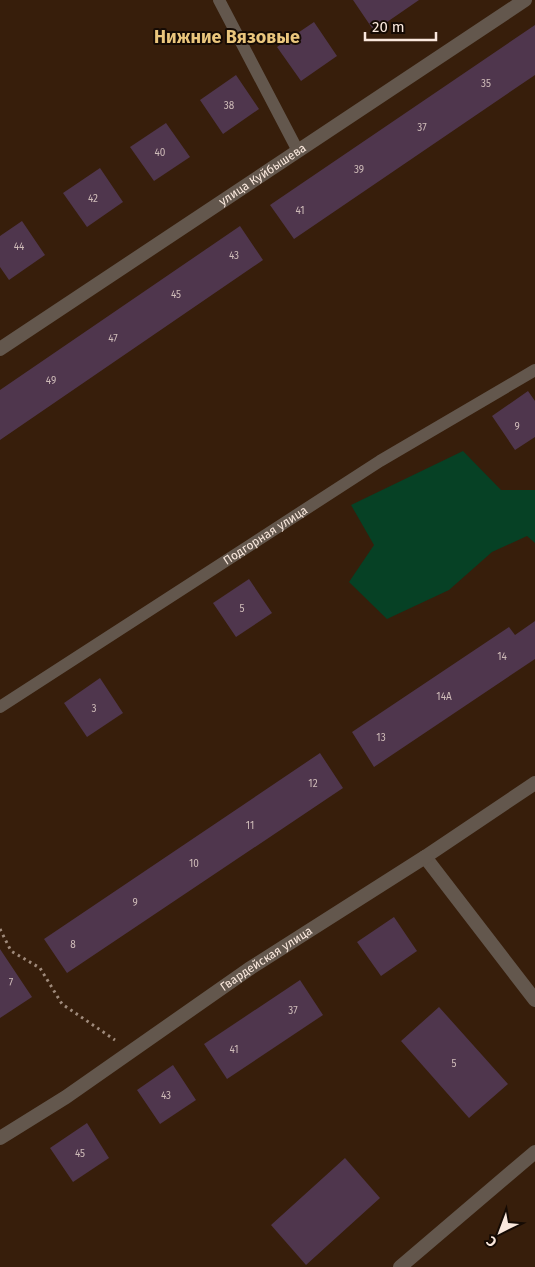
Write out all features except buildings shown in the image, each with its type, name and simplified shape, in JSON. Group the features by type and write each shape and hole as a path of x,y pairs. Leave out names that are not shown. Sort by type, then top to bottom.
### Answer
{"street":[{"name":"улица Куйбышева","path":"0,349 525,0"},
{"name":"Гвардейская улица","path":"0,1138 66,1097 249,969 425,857 535,783"},
{"path":"425,857 535,1000"},
{"path":"400,1267 535,1152"}],"lane":[{"path":"219,0 298,151"},
{"name":"Подгорная улица","path":"0,707 380,461 535,370"}],"path":[{"path":"0,929 11,951 40,968 62,1004 132,1051"}],"green space":[{"path":"463,451 501,490 535,490 535,543 527,536 492,552 449,590 387,619 349,582 374,545 351,505"}],"district":[{"name":"Нижние Вязовые","path":"227,37"}]}
